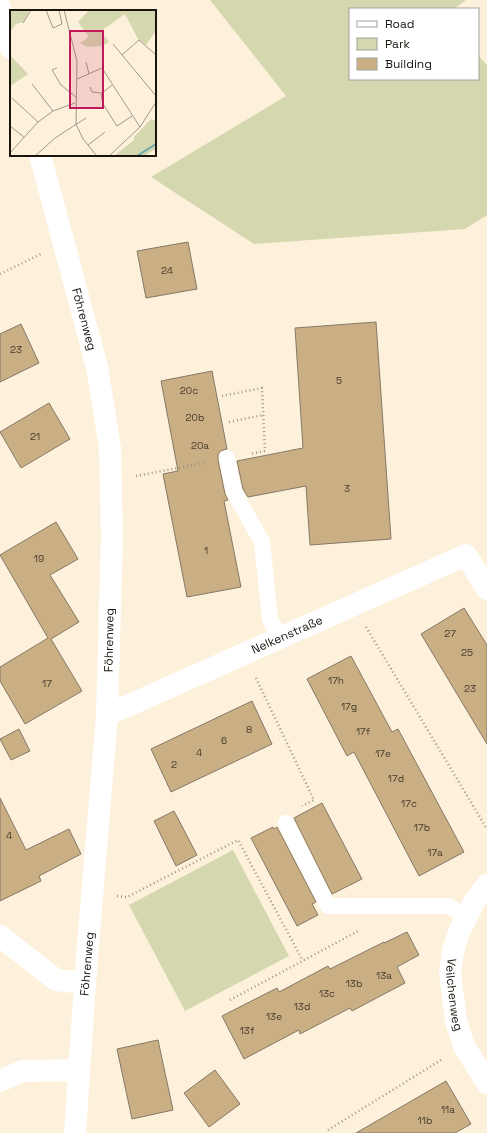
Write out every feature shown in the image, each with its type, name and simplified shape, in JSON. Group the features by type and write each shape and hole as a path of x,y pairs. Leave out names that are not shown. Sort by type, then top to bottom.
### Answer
{"street":[{"path":"0,8 10,44"},
{"name":"Föhrenweg","path":"40,156 97,367 110,448 112,536 108,714 92,894 75,1133"},
{"name":"Nelkenstraße","path":"108,714 466,555 487,589"},
{"name":"Veilchenweg","path":"487,885 475,900 459,932 453,951 450,973 456,1021 464,1046 487,1083"},
{"path":"0,936 56,980 85,983"},
{"path":"0,1081 22,1071 79,1070"}],"lane":[{"path":"227,458 234,492 262,542 270,619 280,638"},
{"path":"286,823 328,906 448,906 467,916"}],"path":[{"path":"0,274 64,242"},
{"path":"228,422 263,415"},
{"path":"353,606 487,829"},
{"path":"244,654 314,800 286,814 286,823"},
{"path":"92,894 127,897 238,840 303,961"},
{"path":"230,1000 391,913 394,906"},
{"path":"328,1130 464,1046"}],"green space":[{"path":"210,0 466,0 455,8 349,8 349,80 479,80 479,56 487,65 487,215 465,229 254,244 151,177 286,96"},
{"path":"233,850 289,956 185,1011 129,905"}],"building":[{"path":"188,242 197,289 146,298 137,251"},
{"path":"376,322 391,539 310,545 306,486 248,497 243,489 237,461 303,448 295,328"},
{"path":"21,324 39,363 0,382 0,334"},
{"path":"212,371 227,449 220,451 218,460 225,494 228,500 224,501 241,587 187,597 163,474 178,471 161,381"},
{"path":"49,403 70,439 21,468 0,432"},
{"path":"56,522 78,559 50,575 79,622 51,639 82,691 25,724 0,681 0,667 48,638 0,555"},
{"path":"464,608 487,645 487,744 421,634"},
{"path":"351,656 392,732 398,729 464,852 419,876 354,752 347,756 307,679"},
{"path":"252,701 272,744 171,792 151,749"},
{"path":"19,729 30,751 11,760 0,739"},
{"path":"0,798 26,850 69,829 81,854 39,876 41,881 0,901"},
{"path":"322,803 362,879 332,894 294,818"},
{"path":"174,811 197,855 176,866 154,821"},
{"path":"273,827 274,829 277,827 316,902 312,904 318,915 297,926 251,838"},
{"path":"407,932 419,955 397,967 405,983 352,1011 350,1008 300,1034 299,1030 244,1059 222,1016 277,988 279,992 328,966 330,969"},
{"path":"158,1040 173,1110 132,1119 117,1049"},
{"path":"215,1070 240,1104 209,1127 184,1093"},
{"path":"446,1081 471,1124 455,1133 356,1133"}]}
